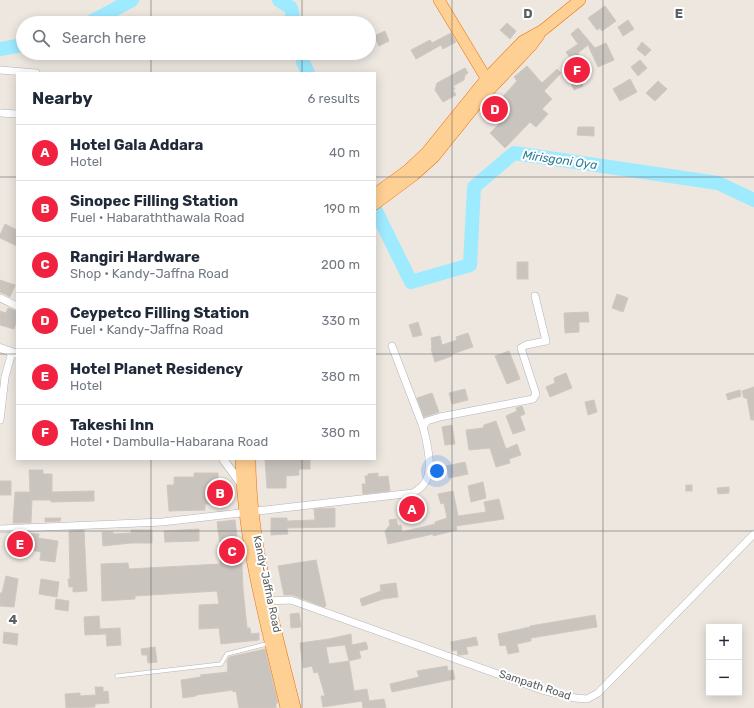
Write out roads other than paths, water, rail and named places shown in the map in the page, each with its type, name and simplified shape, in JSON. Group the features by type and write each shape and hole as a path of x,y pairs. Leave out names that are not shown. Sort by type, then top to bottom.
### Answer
{"highway":[{"path":"439,0 489,82"},
{"path":"376,203 433,145 460,109 489,82 523,42 543,30 580,0"},
{"path":"376,194 393,186"},
{"name":"Kandy-Jaffna Road","path":"241,460 242,485 249,512 271,643 286,708"},
{"name":"Kandy-Jaffna Road","path":"249,512 250,460"},
{"name":"Kandy-Jaffna Road","path":"264,601 295,708"}],"street":[{"path":"0,70 24,72"},
{"path":"0,113 16,114"},
{"path":"423,427 427,421 440,417 533,400 536,394 522,348 526,344 546,340 535,296"},
{"path":"0,298 16,305"},
{"path":"0,529 162,522 413,493 424,485 428,476 429,450 423,427 392,346"},
{"path":"0,348 14,353 5,377 0,420"},
{"path":"224,460 242,485"},
{"name":"Sampath Road","path":"264,601 292,600 542,690 575,698 587,699 598,693 754,534"}],"lane":[{"path":"116,676 221,664 227,654 271,643"}],"waterway":[{"name":"Mirisgoni Oya","path":"102,16 132,0"},
{"name":"Mirisgoni Oya","path":"279,0 291,8 293,16"},
{"name":"Mirisgoni Oya","path":"0,49 16,46"},
{"name":"Mirisgoni Oya","path":"303,60 308,72"},
{"name":"Mirisgoni Oya","path":"376,211 411,282 470,265 474,187 514,153 718,183 754,200"}],"place":[{"name":"Takeshi Inn","path":"577,70"},
{"name":"Ceypetco Filling Station","path":"495,109"},
{"name":"Sinopec Filling Station","path":"220,493"},
{"name":"Hotel Gala Addara","path":"412,509"},
{"name":"Hotel Planet Residency","path":"20,544"},
{"name":"Rangiri Hardware","path":"232,551"}]}
